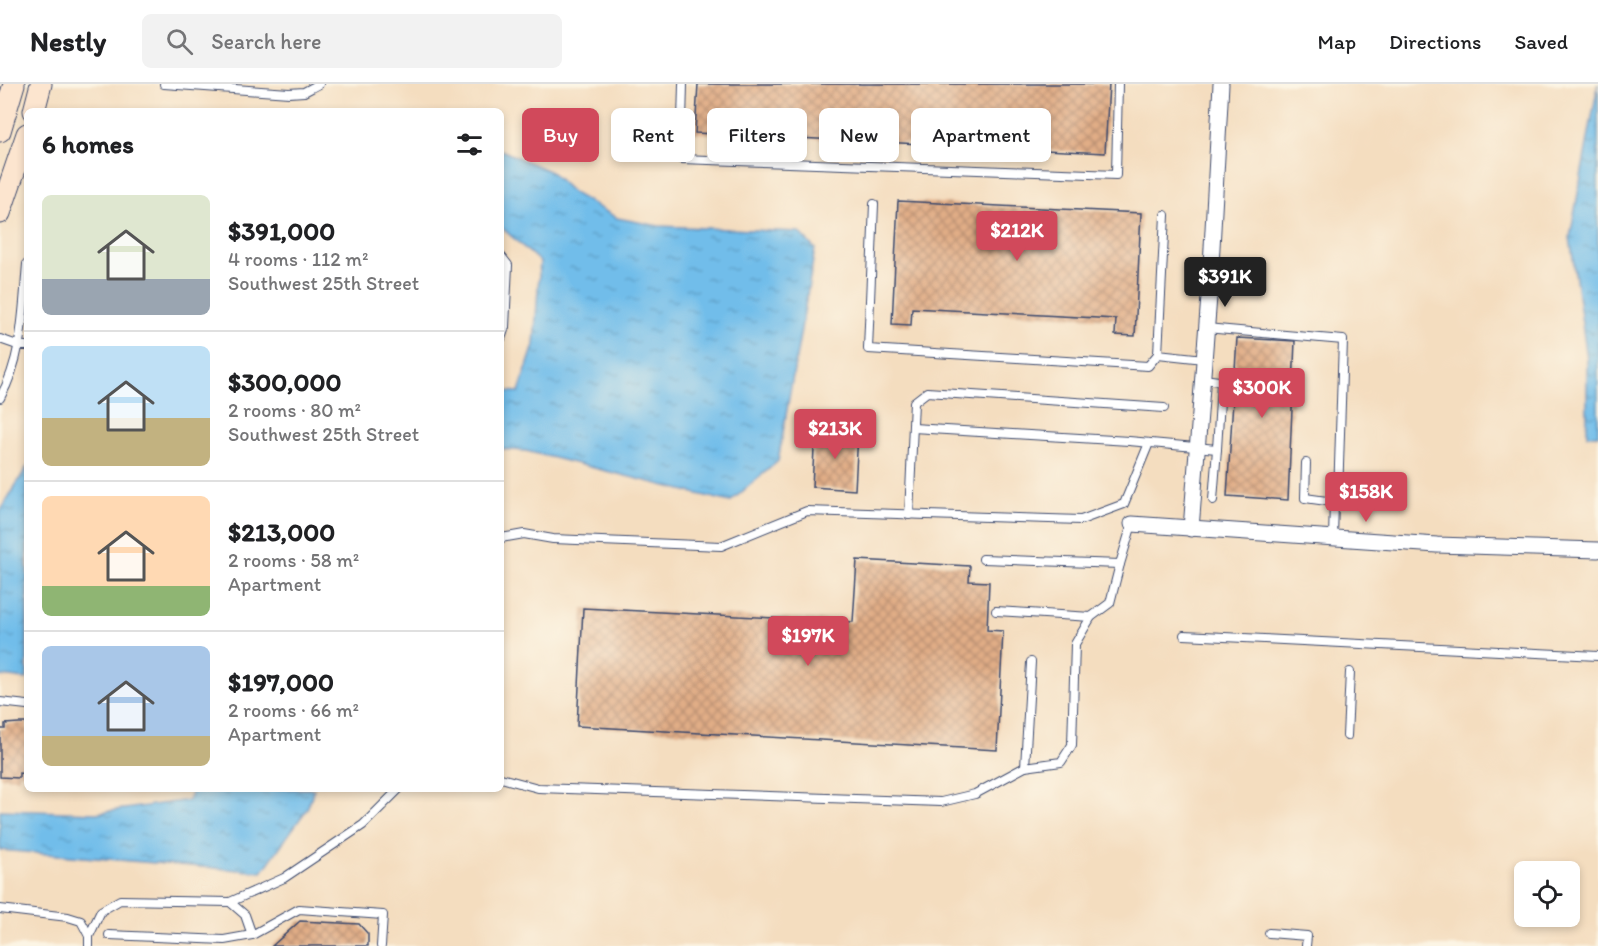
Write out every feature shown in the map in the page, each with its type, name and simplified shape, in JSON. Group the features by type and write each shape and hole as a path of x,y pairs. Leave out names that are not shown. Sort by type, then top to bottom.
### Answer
{"main road":[{"path":"0,130 14,84"},
{"path":"35,108 41,84"},
{"path":"0,213 24,143"}],"street":[{"path":"1191,529 1203,379 1221,84"},
{"path":"1132,524 1437,545 1598,550"}],"lane":[{"path":"164,84 219,86 289,93 304,92 319,84"},
{"path":"683,84 681,159 1116,175 1118,84"},
{"path":"874,204 868,349 1148,366 1158,354 1165,215"},
{"path":"504,260 507,265 504,330"},
{"path":"0,398 11,378 23,346 24,326"},
{"path":"1206,328 1343,340 1338,496 1334,502 1333,538"},
{"path":"0,339 23,346"},
{"path":"1158,354 1204,358"},
{"path":"1203,379 1219,381 1221,384 1213,500"},
{"path":"909,515 914,402 927,392 1164,408"},
{"path":"913,428 1217,449"},
{"path":"504,537 524,534 553,538 721,546 807,511 1081,520 1124,504 1149,443"},
{"path":"1306,463 1305,498 1334,502"},
{"path":"504,779 538,788 941,802 975,794 1025,767 1061,762 1072,745 1075,644 1092,617 1110,603 1132,524"},
{"path":"983,559 1120,564"},
{"path":"996,611 1092,617"},
{"path":"1184,634 1598,656"},
{"path":"1025,767 1031,662"},
{"path":"1347,736 1350,672"},
{"path":"0,702 24,705"},
{"path":"89,946 89,936 101,911 120,900 230,902 284,878 363,825 396,792"},
{"path":"230,902 245,915 252,935"},
{"path":"0,909 68,916 81,921 89,936"},
{"path":"108,935 224,940 252,935 299,909 383,915 381,946"},
{"path":"1269,933 1307,936 1306,946"}],"water":[{"path":"1598,84 1598,435 1587,435 1587,359 1570,237"},
{"path":"504,151 522,159 522,162 528,162 551,172 573,193 617,218 659,226 799,232 815,249 778,461 730,502 526,451 504,449 504,391 519,392 534,345 540,262 504,230"},
{"path":"24,472 24,679 0,676 0,511"},
{"path":"192,792 313,792 307,809 262,872 0,850 0,810 96,813 188,800"}],"building":[{"path":"698,84 1109,84 1105,153 1051,150 1051,108 911,108 911,144 899,143 899,108 819,108 819,139 807,138 807,108 707,108 707,134 695,133"},
{"path":"898,201 1141,213 1135,336 1115,335 1116,319 912,308 911,325 892,324"},
{"path":"1237,338 1295,341 1288,500 1227,496"},
{"path":"815,430 858,432 855,490 812,487"},
{"path":"857,560 970,566 969,581 989,582 987,630 1003,631 997,750 577,726 583,608 853,622"},
{"path":"24,723 24,774 19,773 19,778 0,777 0,729 5,729 5,724"},
{"path":"300,921 359,924 368,934 368,946 272,946"}]}
